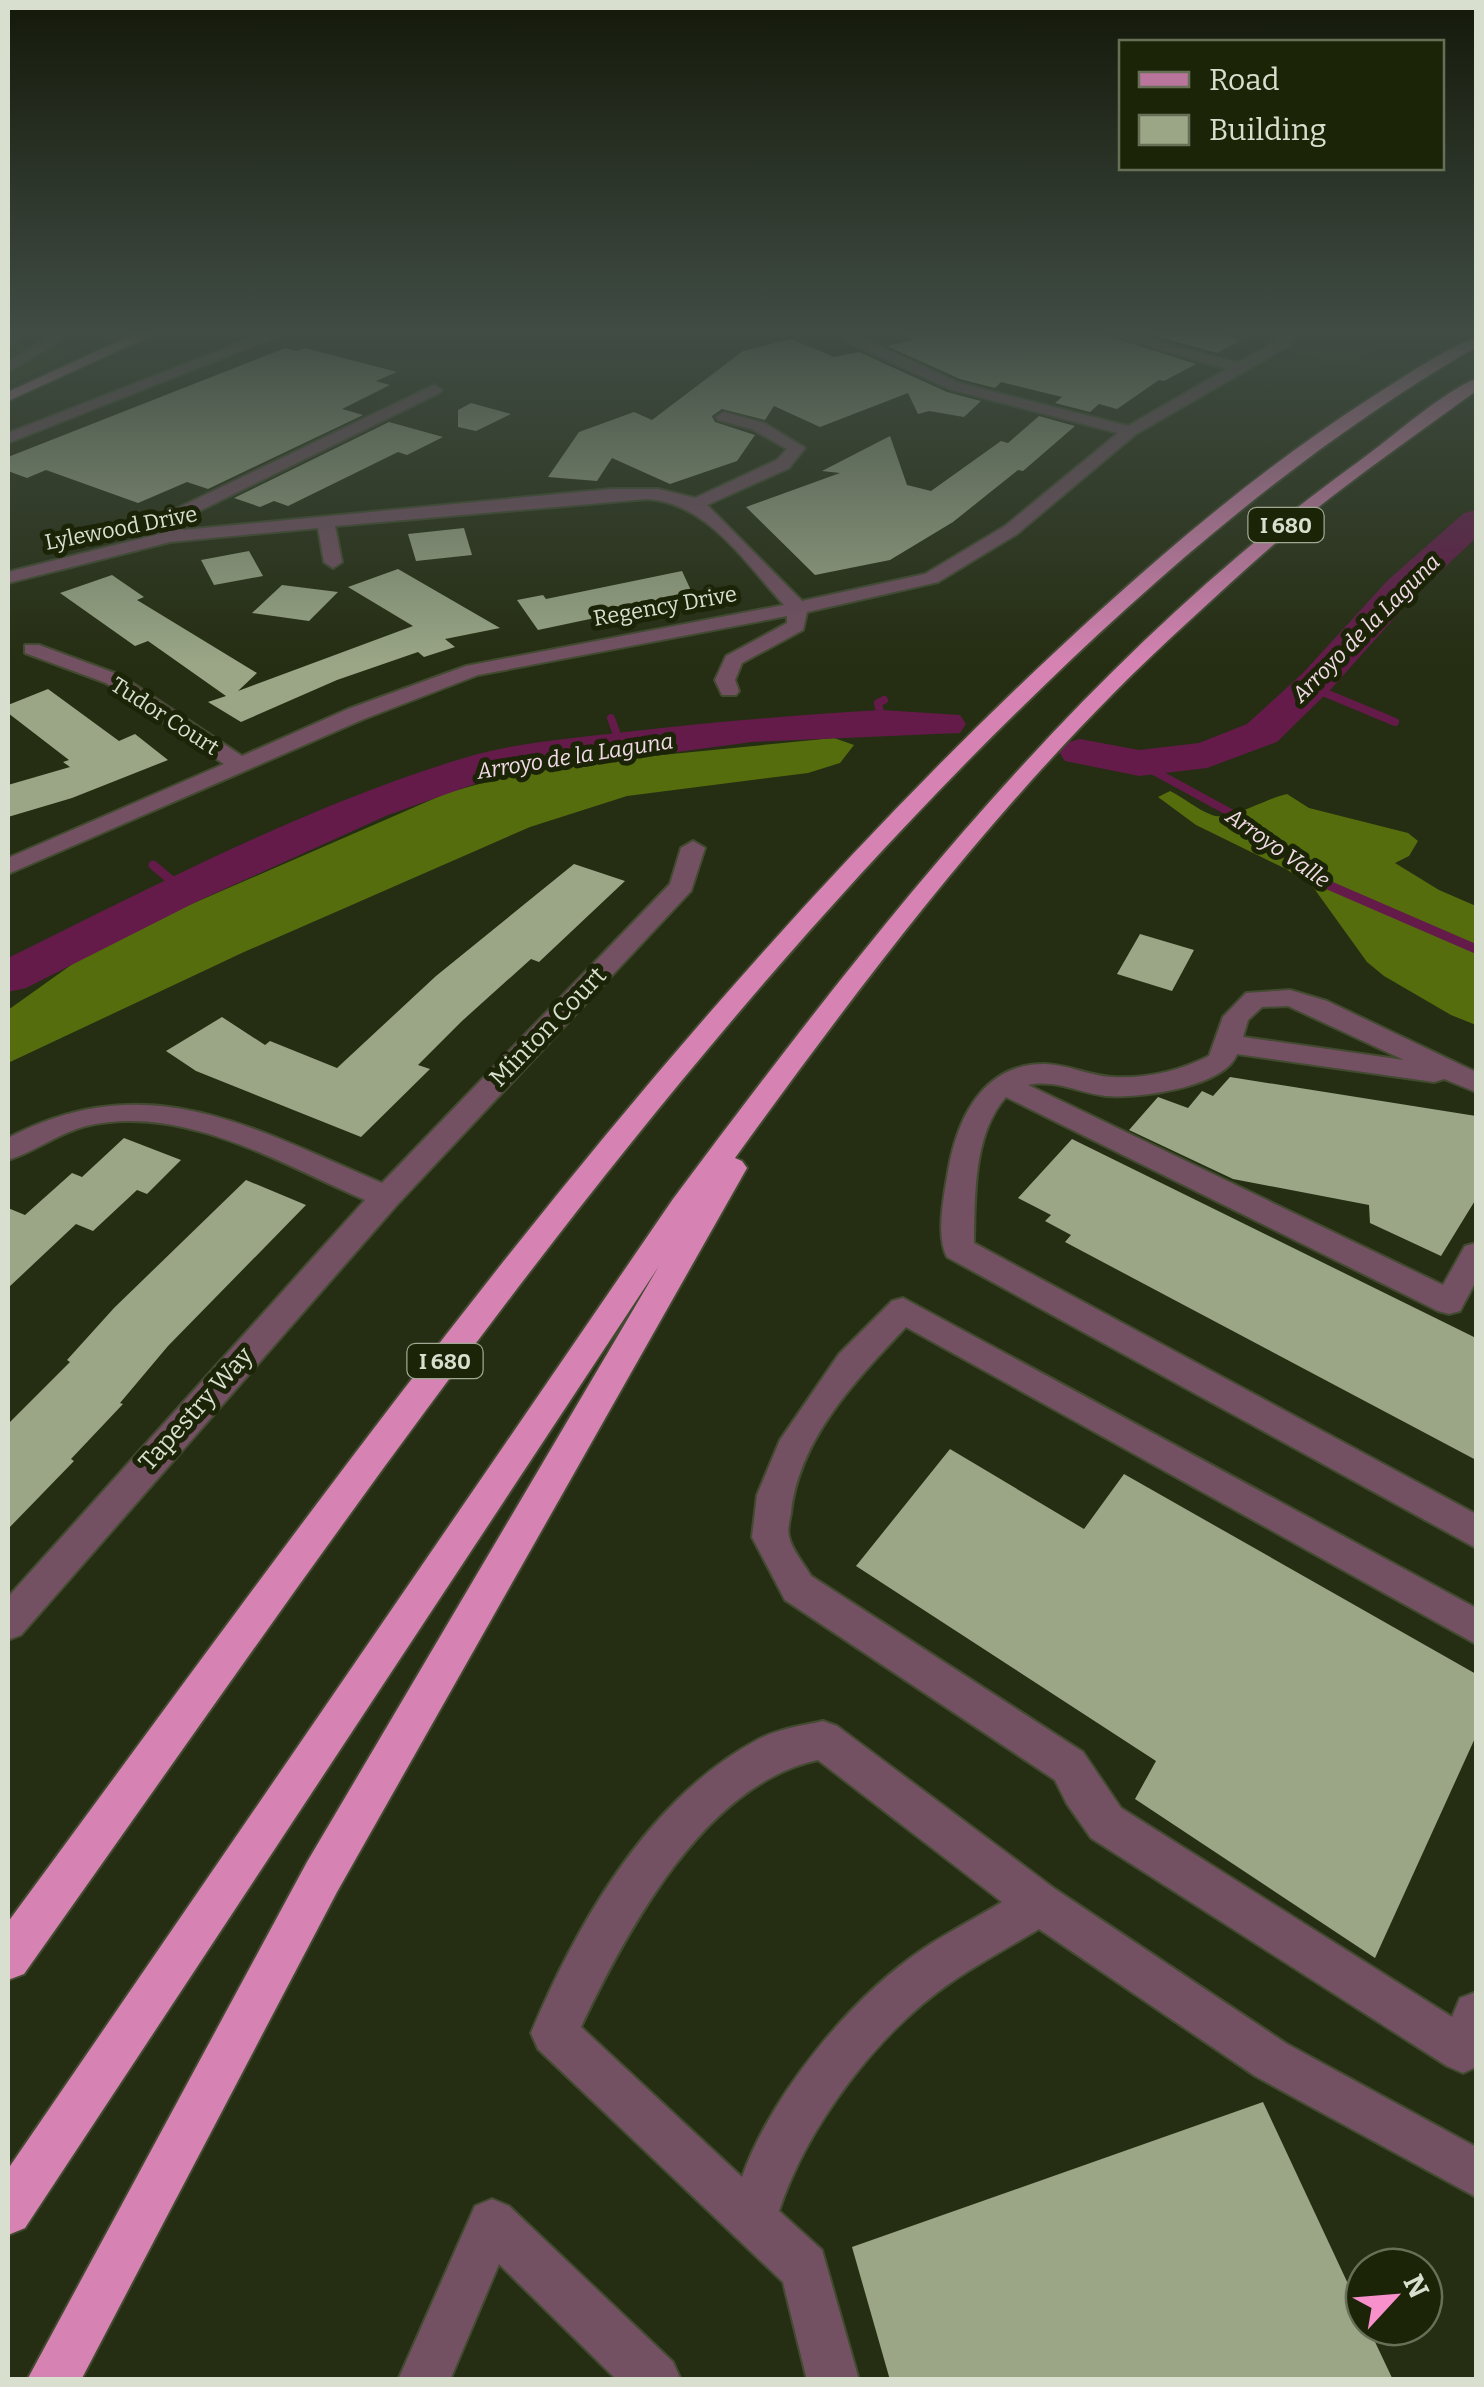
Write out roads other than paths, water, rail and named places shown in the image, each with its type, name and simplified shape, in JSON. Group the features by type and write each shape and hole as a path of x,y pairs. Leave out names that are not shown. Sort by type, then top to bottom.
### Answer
{"highway":[{"name":"I 680","path":"8,1958 416,1400 570,1199 762,965 919,793 1132,588 1260,483 1320,440"},
{"name":"I 680","path":"8,2211 544,1409 675,1218 803,1044 1002,804 1113,686 1257,548 1396,440"},
{"path":"53,2380 350,1828 803,1044"}],"street":[{"path":"170,536 184,512 331,440"},
{"path":"729,691 725,680 733,660 796,626 798,608 696,504 783,464 797,448 784,440"},
{"name":"Regency Drive","path":"8,867 356,714 473,670 798,608 931,578 1010,530 1120,440"},
{"name":"Lylewood Drive","path":"8,578 170,536 638,493 696,504"},
{"path":"326,523 333,562"},
{"name":"Tudor Court","path":"32,649 113,678 240,766"},
{"name":"Minton Court","path":"386,1197 682,886 693,848"},
{"path":"1466,1079 1349,1020 1290,998 1270,996 1247,1003 1236,1018 1221,1061 1209,1068 1140,1087 1104,1086 1044,1073 1003,1084 989,1095 970,1142 960,1179 958,1249 1476,1532"},
{"path":"1229,1044 1466,1079"},
{"path":"1003,1084 1449,1302 1476,1254"},
{"path":"8,1150 60,1123 94,1114 151,1112 201,1122 386,1197"},
{"name":"Tapestry Way","path":"8,1623 386,1197"},
{"path":"1472,2044 1106,1823 1081,1790 1069,1766 798,1588 770,1536 775,1495 792,1450 819,1405 851,1363 903,1310 1476,1627"},
{"path":"833,2380 804,2268 554,2033 624,1903 695,1810 773,1753 823,1740 1040,1904 1271,2060 1476,2174"},
{"path":"752,2219 774,2157 806,2102 870,2024 934,1967 1040,1904"},
{"path":"424,2380 492,2223 655,2380"}],"waterway":[{"name":"Arroyo de la Laguna","path":"1080,752 1139,763 1207,755 1262,733 1317,681 1401,588 1476,520"},
{"path":"1311,687 1395,722"},
{"path":"882,722 878,703 884,700"},
{"path":"611,718 621,746"},
{"name":"Arroyo de la Laguna","path":"8,977 181,891 372,806 487,765 545,754 752,730 882,722 945,724"},
{"name":"Arroyo Valle","path":"1139,763 1242,819 1289,857"},
{"name":"Arroyo Valle","path":"1286,854 1319,881 1476,949"},
{"path":"153,865 183,890"}]}
